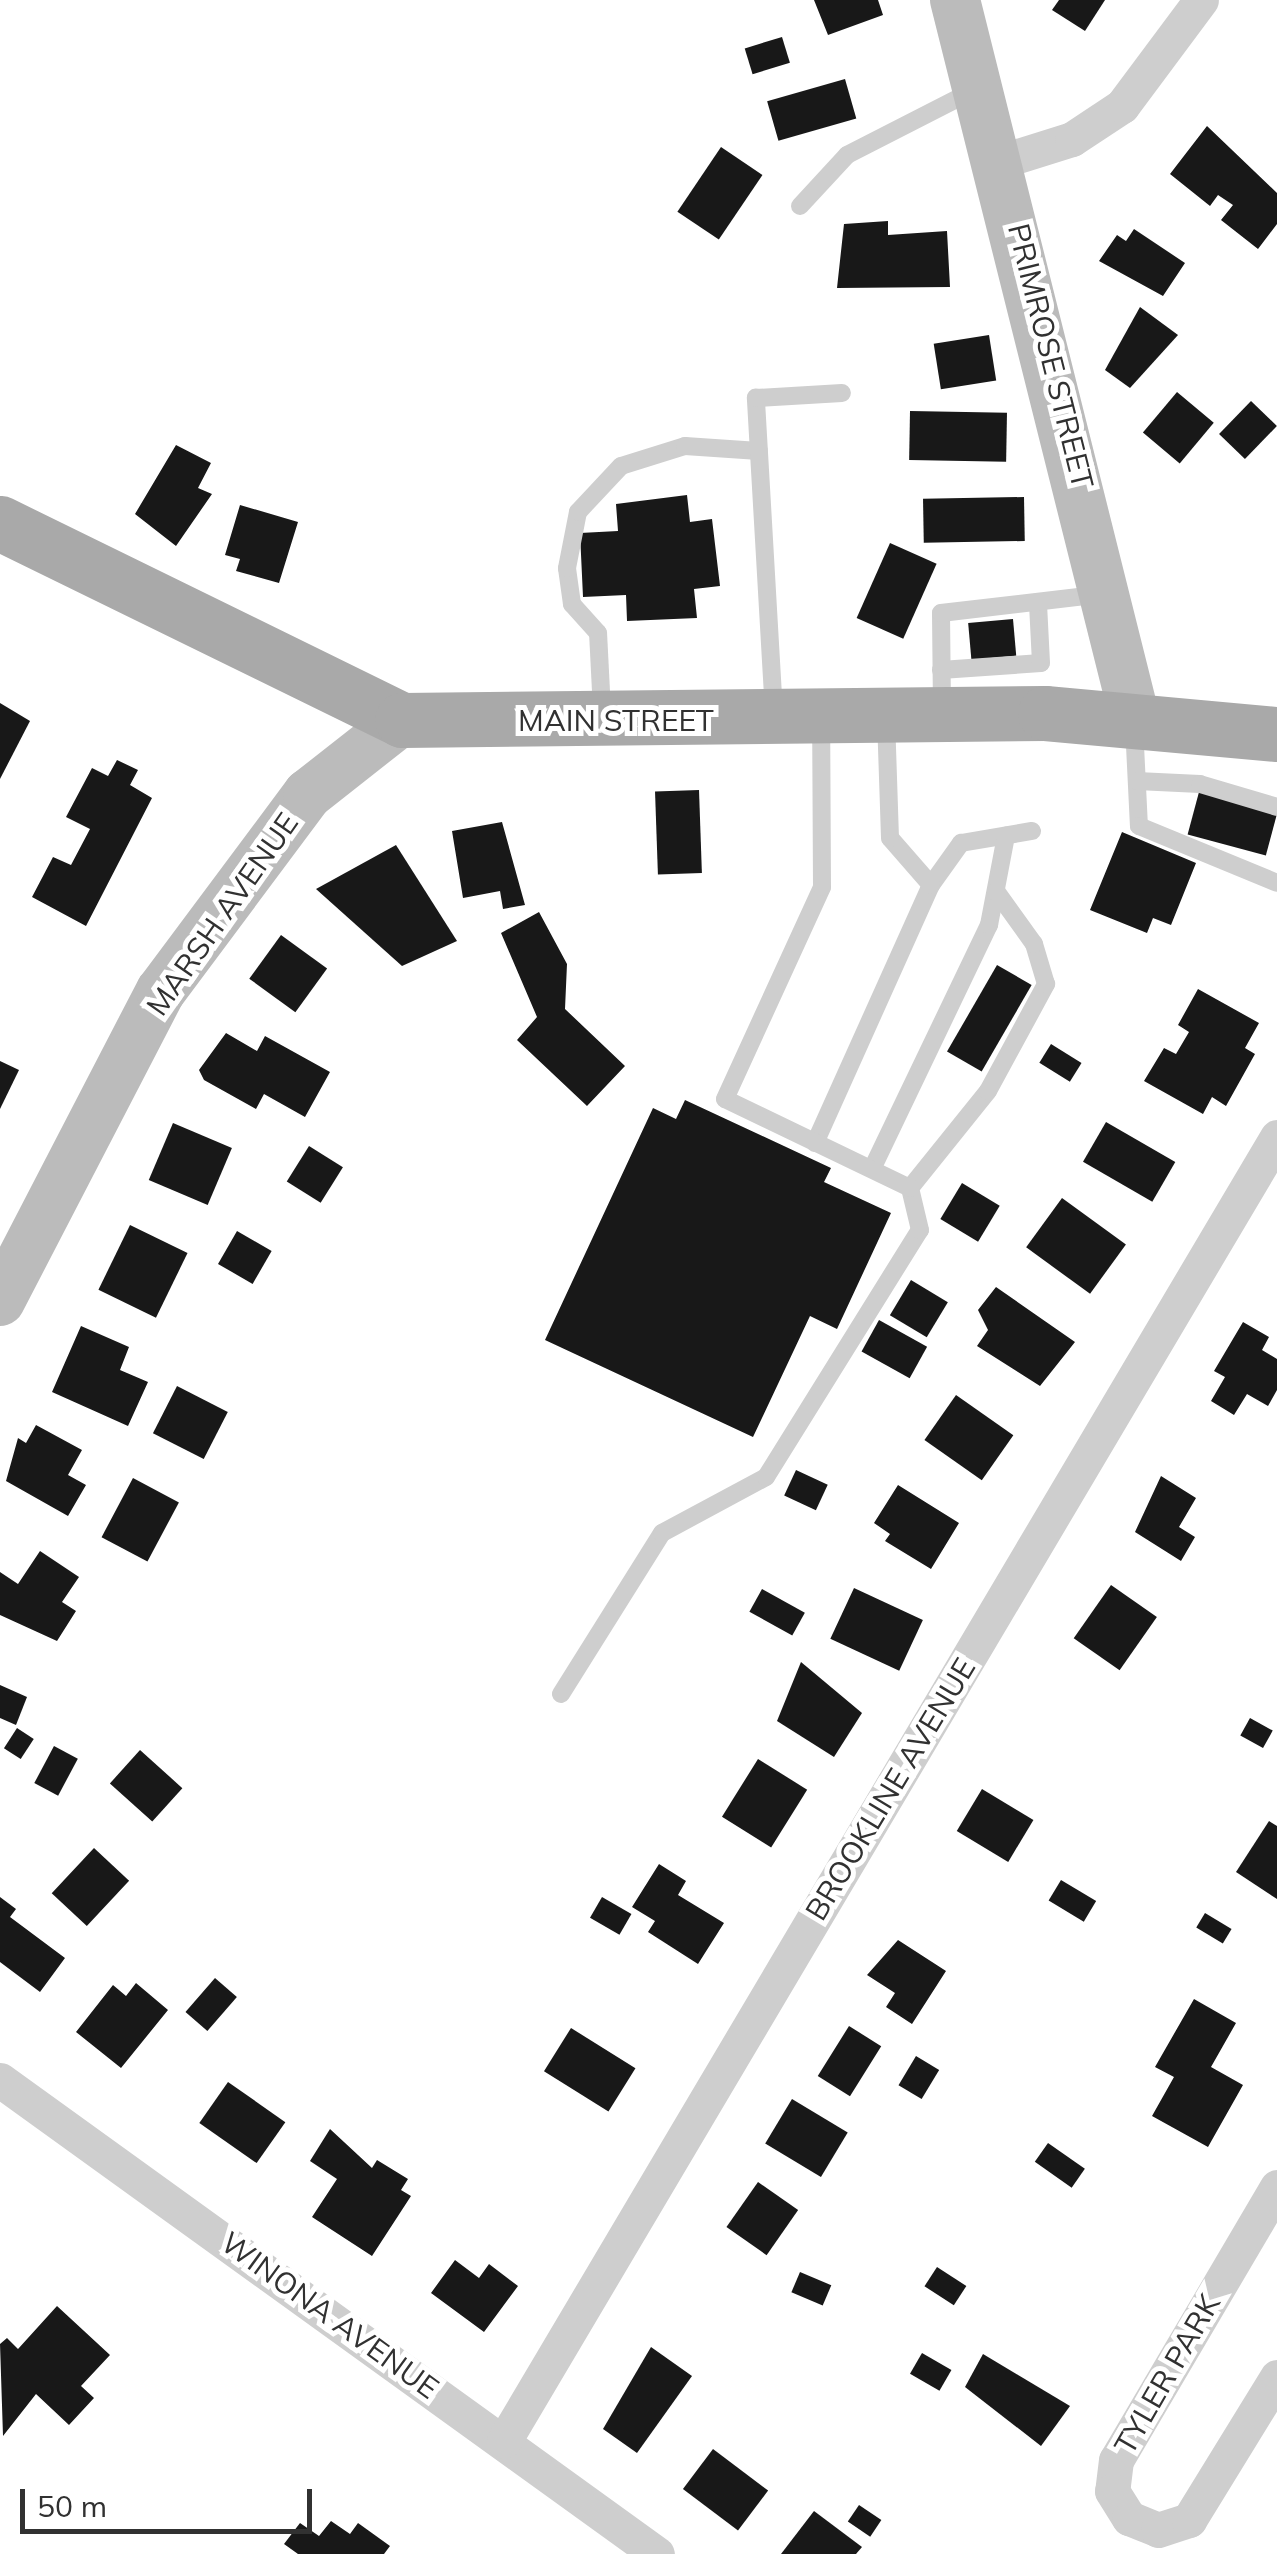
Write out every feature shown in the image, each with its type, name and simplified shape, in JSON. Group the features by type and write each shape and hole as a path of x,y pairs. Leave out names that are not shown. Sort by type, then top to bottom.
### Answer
{"main road":[{"name":"PRIMROSE STREET","path":"955,0 1002,161 1134,715"},
{"name":"MAIN STREET","path":"0,523 402,720 886,716 942,692 1277,734"},
{"name":"MARSH AVENUE","path":"0,1301 161,992 308,794 402,720"}],"street":[{"path":"1002,161 1072,139 1122,106 1201,0"},
{"name":"BROOKLINE AVENUE","path":"504,2441 1277,1137"},
{"name":"WINONA AVENUE","path":"0,2080 657,2554"},
{"name":"TYLER PARK","path":"1277,2187 1116,2460 1112,2492 1129,2518 1158,2530 1189,2520 1277,2377"}],"lane":[{"path":"800,206 847,154 981,87"},
{"path":"842,393 756,398 759,452 822,887 725,1099 910,1188"},
{"path":"603,720 598,633 572,604 567,568 578,512 621,466 685,446 759,452"},
{"path":"1038,604 1040,663 942,692 941,613 1108,593"},
{"path":"1134,715 1139,826 1277,883"},
{"path":"886,716 890,838 931,885"},
{"path":"1137,781 1200,784 1277,807"},
{"path":"815,1143 931,885 961,843 1032,831"},
{"path":"872,1170 989,926 1006,836"},
{"path":"910,1188 988,1092 1046,984 1034,944 996,891"},
{"path":"561,1694 662,1534 766,1477 920,1230 910,1188"}],"building":[{"path":"814,0 878,0 883,15 828,35"},
{"path":"1059,0 1105,0 1085,31 1052,10"},
{"path":"782,37 790,63 753,74 745,48"},
{"path":"845,79 856,118 778,141 767,101"},
{"path":"1207,126 1277,193 1277,224 1258,249 1221,220 1233,205 1218,195 1210,206 1170,174"},
{"path":"721,147 762,175 719,240 677,212"},
{"path":"888,221 888,235 947,231 950,287 837,288 844,224"},
{"path":"1134,229 1185,263 1163,296 1099,261 1117,235 1126,241"},
{"path":"1140,307 1178,335 1130,388 1105,370"},
{"path":"989,335 996,380 941,389 934,344"},
{"path":"1177,392 1214,423 1180,463 1143,433"},
{"path":"1251,401 1277,426 1245,459 1219,434"},
{"path":"910,411 1007,413 1006,462 909,460"},
{"path":"176,445 211,463 198,488 212,494 176,546 135,514"},
{"path":"687,495 690,522 712,519 720,586 694,589 697,618 627,621 626,595 583,597 580,533 618,531 616,504"},
{"path":"1024,497 1025,541 924,543 923,499"},
{"path":"240,505 298,522 279,583 236,571 240,559 225,555"},
{"path":"890,543 937,564 903,639 857,618"},
{"path":"1013,619 1016,656 971,660 968,623"},
{"path":"0,703 30,721 0,779"},
{"path":"117,760 138,770 130,785 152,798 86,926 32,897 53,857 71,865 90,829 66,817 92,768 108,776"},
{"path":"699,790 702,873 658,874 655,792"},
{"path":"1199,792 1277,813 1266,855 1188,835"},
{"path":"502,822 525,905 503,909 500,891 463,898 452,831"},
{"path":"1122,832 1196,863 1171,925 1153,918 1147,933 1090,910"},
{"path":"396,845 457,941 402,966 316,889"},
{"path":"539,912 567,964 565,1009 625,1066 587,1106 517,1040 537,1017 501,933"},
{"path":"281,935 327,969 295,1012 249,979"},
{"path":"997,965 1032,985 982,1072 947,1052"},
{"path":"1198,989 1259,1023 1245,1048 1255,1054 1226,1106 1212,1097 1203,1114 1144,1081 1164,1048 1176,1054 1189,1032 1178,1025"},
{"path":"226,1033 257,1051 265,1036 330,1072 305,1117 264,1094 256,1109 204,1080 199,1070"},
{"path":"1051,1044 1082,1063 1070,1082 1039,1063"},
{"path":"0,1061 19,1070 0,1109"},
{"path":"685,1100 831,1168 824,1182 891,1213 837,1329 810,1316 753,1437 545,1340 653,1108 676,1119"},
{"path":"1106,1122 1175,1162 1152,1202 1083,1162"},
{"path":"173,1123 232,1148 208,1205 149,1180"},
{"path":"309,1146 343,1167 321,1203 287,1182"},
{"path":"962,1183 1000,1206 978,1242 940,1219"},
{"path":"1062,1198 1126,1244 1090,1294 1026,1247"},
{"path":"130,1225 188,1253 156,1318 98,1290"},
{"path":"237,1231 272,1251 253,1284 218,1264"},
{"path":"911,1280 948,1302 927,1337 890,1315"},
{"path":"996,1287 1075,1342 1040,1386 977,1346 988,1330 978,1310"},
{"path":"879,1320 927,1347 910,1378 862,1351"},
{"path":"1243,1322 1269,1337 1262,1350 1277,1359 1277,1390 1268,1406 1247,1394 1234,1415 1211,1401 1225,1377 1214,1371"},
{"path":"81,1326 129,1347 120,1370 148,1382 128,1426 52,1392"},
{"path":"177,1386 228,1412 204,1459 153,1433"},
{"path":"956,1395 1013,1435 982,1480 924,1440"},
{"path":"36,1425 82,1450 68,1475 86,1485 68,1516 6,1481 18,1438 26,1443"},
{"path":"796,1470 828,1485 816,1510 784,1495"},
{"path":"1161,1476 1196,1498 1179,1527 1195,1537 1181,1561 1135,1532"},
{"path":"133,1478 179,1502 147,1562 102,1537"},
{"path":"898,1485 959,1523 931,1569 885,1541 890,1534 874,1523"},
{"path":"40,1551 79,1577 62,1602 76,1611 57,1641 0,1615 0,1572 18,1584"},
{"path":"1111,1585 1157,1617 1120,1670 1074,1638"},
{"path":"854,1588 923,1620 899,1671 830,1639"},
{"path":"762,1589 805,1613 792,1635 749,1612"},
{"path":"801,1662 862,1713 834,1757 777,1721"},
{"path":"0,1685 27,1697 16,1725 0,1718"},
{"path":"1250,1718 1273,1731 1263,1748 1240,1735"},
{"path":"17,1728 34,1739 21,1759 4,1748"},
{"path":"54,1746 78,1759 58,1796 34,1783"},
{"path":"140,1750 182,1788 152,1822 110,1783"},
{"path":"758,1759 807,1790 771,1847 722,1817"},
{"path":"982,1789 1033,1820 1008,1862 957,1831"},
{"path":"1269,1821 1277,1826 1277,1899 1236,1872"},
{"path":"94,1848 129,1881 87,1926 52,1893"},
{"path":"659,1864 686,1881 678,1895 724,1923 698,1964 648,1932 655,1921 632,1907"},
{"path":"1061,1880 1096,1901 1084,1922 1049,1901"},
{"path":"0,1897 16,1909 10,1917 65,1958 40,1992 0,1962"},
{"path":"602,1897 631,1914 619,1935 590,1918"},
{"path":"1205,1913 1232,1929 1223,1944 1196,1928"},
{"path":"898,1940 946,1971 912,2024 886,2007 895,1993 867,1975"},
{"path":"215,1978 237,1997 207,2031 185,2012"},
{"path":"136,1983 168,2010 121,2068 76,2032 113,1985 126,1996"},
{"path":"1194,1999 1236,2023 1211,2067 1243,2085 1208,2147 1152,2116 1174,2077 1155,2067"},
{"path":"849,2026 881,2046 850,2096 818,2076"},
{"path":"571,2028 635,2068 608,2112 544,2071"},
{"path":"916,2056 939,2070 922,2099 898,2085"},
{"path":"228,2082 285,2122 257,2163 199,2123"},
{"path":"792,2099 848,2132 821,2177 765,2144"},
{"path":"330,2129 372,2168 377,2160 408,2179 401,2190 411,2196 372,2256 312,2217 337,2179 310,2161"},
{"path":"1048,2143 1085,2169 1072,2188 1035,2162"},
{"path":"758,2182 798,2210 767,2255 726,2227"},
{"path":"455,2260 479,2278 489,2264 518,2286 484,2332 431,2293"},
{"path":"937,2267 966,2286 954,2305 924,2286"},
{"path":"800,2272 831,2285 823,2306 791,2292"},
{"path":"57,2306 110,2355 81,2386 94,2398 69,2425 36,2394 3,2436 0,2344 7,2338 18,2349"},
{"path":"651,2347 692,2376 637,2453 603,2429"},
{"path":"922,2353 951,2370 939,2391 910,2374"},
{"path":"983,2354 1070,2406 1041,2446 965,2387"},
{"path":"713,2449 768,2491 738,2530 683,2489"},
{"path":"859,2505 881,2520 870,2537 848,2522"},
{"path":"814,2511 862,2547 856,2554 781,2554"},
{"path":"331,2521 350,2534 358,2523 390,2546 384,2554 298,2554 284,2544 300,2523 319,2536"}]}
